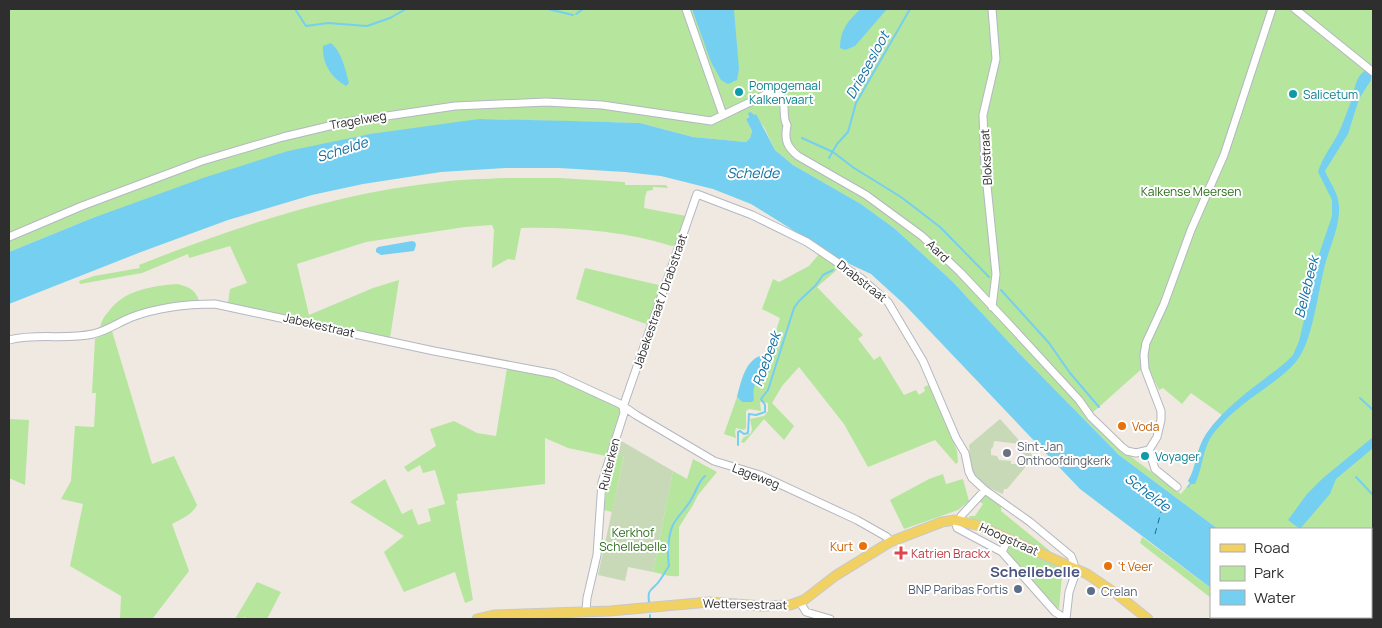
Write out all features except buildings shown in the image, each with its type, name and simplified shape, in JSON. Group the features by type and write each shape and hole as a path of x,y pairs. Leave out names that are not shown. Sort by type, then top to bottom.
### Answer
{"main road":[{"name":"Hoogstraat","path":"942,522 958,520 980,526 1075,568 1093,577 1148,619"},
{"name":"Wettersestraat","path":"476,619 494,615 610,611 709,602 774,606 800,602 857,561 890,542 942,522"}],"street":[{"path":"686,9 723,115"},
{"name":"Blokstraat","path":"992,9 996,59 983,115 986,176 996,274 992,307"},
{"path":"1176,487 1155,469 1149,450 1160,430 1161,412 1145,368 1144,355 1146,343 1164,304 1191,230 1224,155 1272,9"},
{"path":"1295,9 1373,72"},
{"name":"Aard","path":"723,115 764,95 774,94 781,98 785,105 784,120 787,125 785,136 790,149 798,156 866,195 909,225 942,254 1073,394 1091,417 1122,447 1127,451 1136,453 1149,450"},
{"name":"Tragelweg","path":"9,237 107,196 202,161 283,137 369,118 455,106 546,102 602,105 711,122 723,115"},
{"name":"Jabekestraat / Drabstraat","path":"623,407 697,194"},
{"name":"Drabstraat","path":"697,194 752,214 807,242 862,280 888,302 923,361 956,438 965,453 972,478 1071,556 1075,568"},
{"name":"Jabekestraat","path":"9,340 32,336 95,334 130,318 156,310 183,305 215,304 434,351 555,374 592,390 623,407"},
{"name":"Lageweg","path":"623,407 714,461 756,473 868,526 887,537 890,542"},
{"name":"Ruiterken","path":"586,611 596,555 602,482 624,413 623,407"},
{"path":"985,490 958,520 957,528 1002,552 1055,612 1066,619 1069,592 1075,568"},
{"path":"1002,552 1008,539"},
{"path":"800,602 806,612 830,619"},
{"path":"604,619 610,611"}],"green space":[{"name":"Kalkense Meersen","path":"9,9 1373,9 1373,619 1334,618 1372,618 1372,528 1217,528 1119,455 1018,352 952,281 894,228 861,204 793,165 775,150 764,127 754,115 746,119 752,131 750,138 746,142 693,137 640,123 479,119 90,219 9,252","holes":["1145,366 1148,368 1159,390 1163,388 1182,404 1191,393 1222,415 1201,444 1188,481 1190,483 1181,494 1126,453 1091,414"]},
{"path":"559,178 625,182 625,185 666,185 668,188 653,187 653,190 647,191 644,208 686,216 675,245 672,246 616,233 559,228 521,228 515,260 508,259 492,268 494,230 492,225 465,227 366,242 297,264 309,315 373,288 399,280 390,338 228,303 230,289 247,283 230,246 189,258 188,254 142,273 80,284 79,281 94,276 140,268 139,265 250,224 326,203 402,187 457,180"},
{"path":"819,254 839,268 817,287 863,335 858,339 874,360 880,356 904,395 916,390 919,395 925,391 924,387 931,384 957,451 958,462 956,464 935,440 868,467 844,424 799,367 782,386 772,403 794,426 784,440 764,419 744,443 741,442 743,438 751,433 750,419 764,416 768,411 768,403 760,402 761,411 749,409 746,411 746,428 744,430 736,428 736,438 724,434 737,397 742,402 753,395 754,382 766,362 780,318 762,309 773,279 779,282 809,266"},
{"path":"585,268 663,286 649,325 576,299"},
{"path":"177,284 192,289 200,303 139,318 112,331 152,464 174,456 197,505 189,514 172,524 189,571 153,618 155,619 120,619 121,596 70,566 83,504 61,499 71,481 75,426 94,427 96,393 92,393 95,339 109,332 100,332 102,320 122,298 139,290"},
{"path":"507,368 567,381 621,408 606,456 568,448 545,438 545,484 457,494 458,500 456,501 473,600 465,603 455,572 404,592 384,552 404,536 350,502 385,479 402,514 412,509 418,525 431,521 428,509 445,504 435,470 423,473 420,465 408,472 404,467 436,446 430,429 454,421 477,433 496,436"},
{"path":"9,419 29,420 25,485 9,478"},
{"path":"1000,419 1034,457 1007,489 1004,489 1003,494 984,484 973,473 970,466 969,445","holes":["994,441 1020,444 1023,454 1021,464 1011,464 1011,461 999,460 997,456 991,455"]},
{"name":"Kerkhof Schellebelle","path":"618,439 673,471 653,572 628,567 625,581 598,575 624,456 614,453"},
{"path":"614,453 624,455 612,512 604,510"},
{"path":"693,459 717,472 698,495 679,527 679,576 668,576 653,572 673,471 687,479"},
{"path":"943,474 946,484 963,479 969,501 958,510 904,529 890,500 929,479"},
{"path":"985,494 1001,504 1001,511 1050,551 970,518 969,516 975,516 983,504 979,501"},
{"path":"1142,537 1210,587 1210,597 1140,543"},
{"path":"1010,543 1066,569 1067,576 1062,576 1059,609 1049,601 1006,551"},
{"path":"257,582 281,592 267,619 248,619 244,617 243,619 235,619"}],"water":[{"path":"692,9 734,10 739,69 737,80 728,84 721,80 711,62"},
{"path":"861,9 887,9 855,46 845,50 840,48 843,31 852,17"},
{"path":"331,43 343,61 349,83 346,86 332,74 324,59 323,46"},
{"path":"1366,70 1371,74 1371,80 1359,99 1348,134 1325,171 1337,196 1339,214 1308,340 1298,359 1278,379 1250,399 1218,427 1209,440 1195,484 1191,484 1188,488 1190,483 1188,481 1200,446 1214,423 1243,395 1286,362 1293,355 1299,341 1310,281 1332,216 1332,200 1318,172 1324,157 1338,134 1357,81"},
{"name":"Schelde","path":"748,113 756,114 775,150 793,165 861,204 894,228 952,281 1018,352 1119,455 1217,528 1210,528 1210,587 1080,489 904,304 871,274 841,260 751,204 713,189 661,176 559,168 505,168 441,172 363,184 312,195 228,220 9,304 9,252 90,219 203,178 288,151 370,134 479,119 640,123 693,137 746,142 750,138 752,131 746,119 749,117"},
{"path":"412,241 416,245 414,251 381,255 376,252 378,247"},
{"path":"763,355 768,355 754,387 754,400 752,402 742,402 737,397 745,372 752,361"},
{"path":"1373,437 1373,448 1336,479 1330,494 1301,528 1299,528 1288,520 1307,494 1323,478"}],"waterway":[{"path":"295,9 306,26 328,23 367,26 390,18 406,9"},
{"path":"548,9 573,15"},
{"path":"576,14 583,9"},
{"name":"Driesesloot","path":"829,158 837,144 848,132 856,103 910,9"},
{"path":"802,138 833,152 854,168 901,197 940,227 989,277"},
{"name":"Roebeek","path":"738,445 738,432 748,433 749,414 756,415 765,412 765,405 761,399 768,390 794,308 823,275 833,270"},
{"path":"1001,290 1049,343 1070,373 1099,407"},
{"path":"1360,398 1373,410"},
{"name":"Roebeek","path":"649,602 650,591 669,566 668,544 672,527 705,476"},
{"path":"1356,477 1373,495"}],"ferry route":[{"path":"1155,534 1164,501"}],"place":[{"name":"Pompgemaal Kalkenvaart","path":"739,92"},
{"name":"Salicetum","path":"1293,94"},
{"name":"Voda","path":"1122,426"},
{"name":"Sint-Jan Onthoofdingkerk","path":"1007,453"},
{"name":"Voyager","path":"1145,456"},
{"name":"Kurt","path":"863,546"},
{"name":"Katrien Brackx","path":"901,553"},
{"name":"'t Veer","path":"1108,566"},
{"name":"BNP Paribas Fortis","path":"1018,589"},
{"name":"Crelan","path":"1091,591"}],"district":[{"name":"Schellebelle","path":"1035,571"}],"water label":[{"name":"Bellebeek","path":"1306,287"}]}
